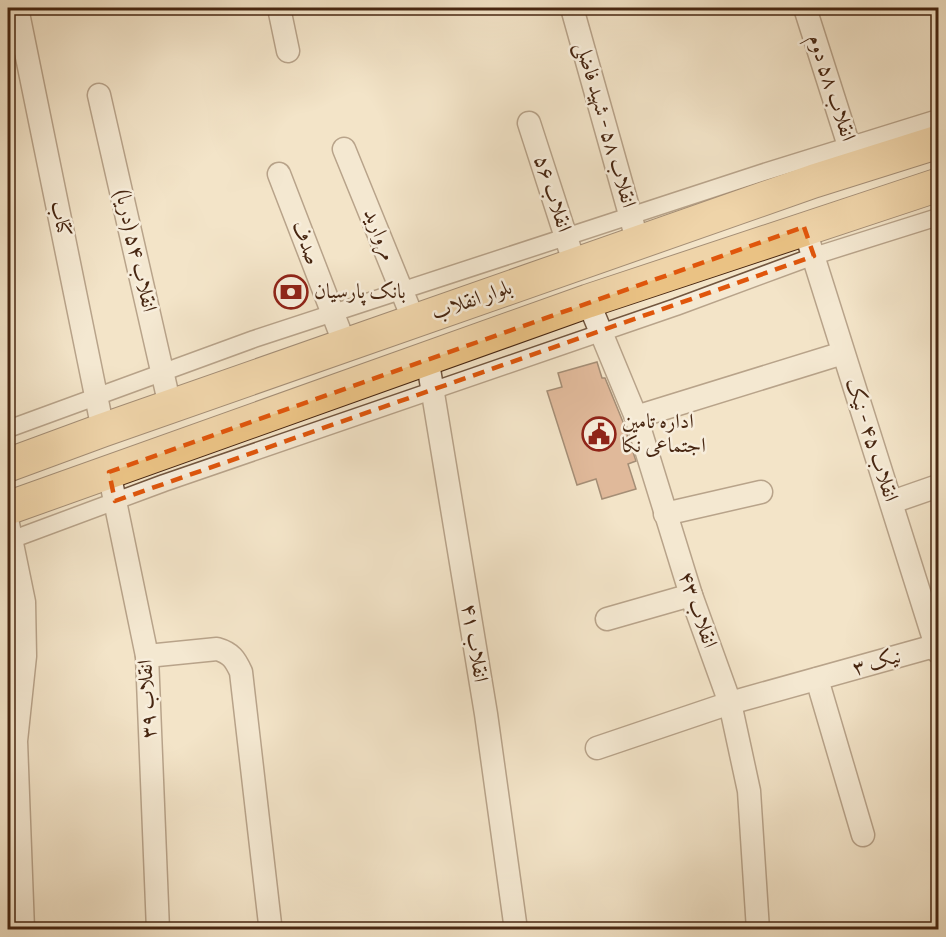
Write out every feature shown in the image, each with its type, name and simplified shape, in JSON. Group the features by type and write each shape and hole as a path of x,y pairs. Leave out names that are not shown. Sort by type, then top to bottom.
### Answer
{"main road":[{"name":"بلوار انقلاب","path":"8,465 414,321 570,251 853,157 939,142"},
{"name":"بلوار انقلاب","path":"8,508 112,486 427,357 588,301 809,242 939,184"}],"street":[{"name":"کتاب","path":"17,8 103,430"},
{"path":"279,8 288,51"},
{"name":"انقلاب ۵۸ - شهید فاضلی","path":"572,8 634,229"},
{"name":"انقلاب ۵۸ دوم","path":"806,8 853,157"},
{"name":"انقلاب ۵۴ (دریا)","path":"99,95 170,406"},
{"path":"853,157 939,118"},
{"name":"انقلاب ۵۶","path":"529,123 570,251"},
{"name":"مروارید","path":"344,149 414,321"},
{"name":"صدف","path":"279,174 345,345"},
{"path":"23,930 16,741 25,656 24,602 9,535 112,486 432,392 676,307 809,242 939,217"},
{"name":"انقلاب ۴۵ - نیک","path":"809,242 938,648"},
{"path":"8,429 163,372 401,291 570,251"},
{"name":"انقلاب ۴۳","path":"588,301 636,417 691,595 730,703 749,791 759,930"},
{"path":"636,417 843,353"},
{"name":"انقلاب ۴۱","path":"427,357 486,714 516,930"},
{"name":"انقلاب ۳۹","path":"112,486 147,656 158,930"},
{"path":"892,502 939,486"},
{"path":"665,514 761,492"},
{"path":"607,619 691,595"},
{"name":"نیک ۳","path":"597,748 730,703 938,648"},
{"path":"147,656 217,649 227,652 236,659 241,672 270,924"},
{"path":"817,679 863,835"}],"highlighted area":[{"path":"804,227 814,256 115,501 109,472"}],"building":[{"path":"597,362 623,422 636,461 628,464 636,489 602,499 596,479 577,485 547,391 562,387 558,373"}],"place":[{"name":"بانک پارسیان","path":"291,292"},
{"name":"اداره تامین اجتماعی نکا","path":"599,434"}]}
